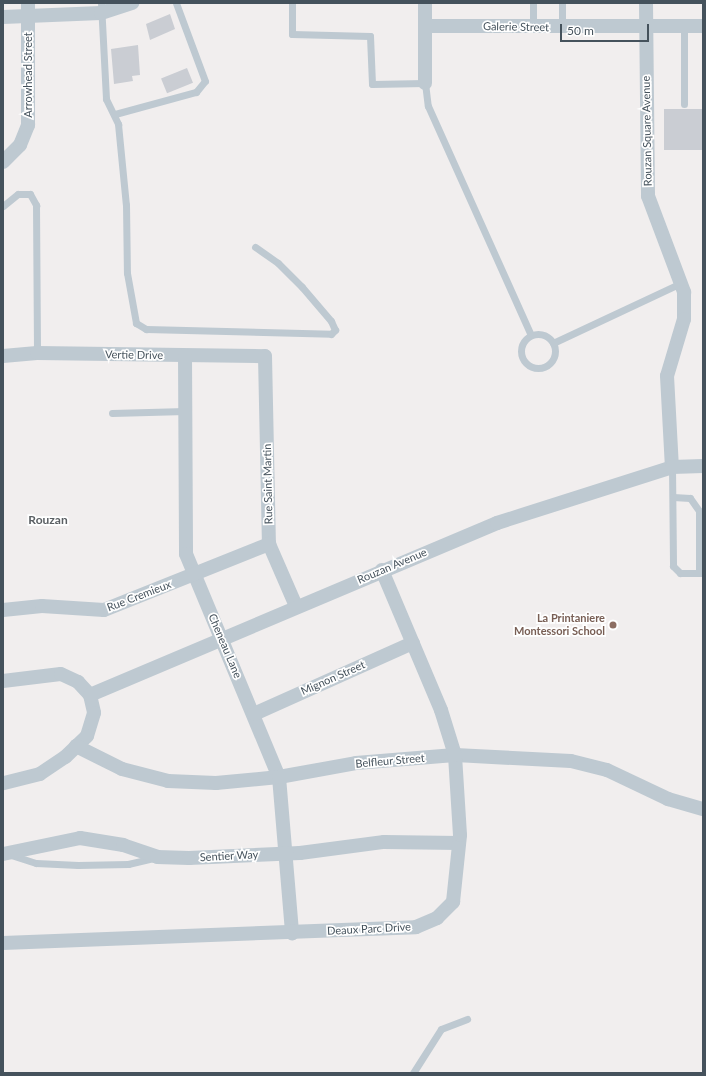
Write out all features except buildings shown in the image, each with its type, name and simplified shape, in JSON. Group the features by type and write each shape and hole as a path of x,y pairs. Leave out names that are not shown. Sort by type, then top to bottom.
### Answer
{"street":[{"path":"3,17 28,10 101,8 132,3"},
{"path":"425,3 425,83"},
{"name":"Rouzan Square Avenue","path":"646,3 648,196 684,292 684,319 667,376 672,467"},
{"name":"Arrowhead Street","path":"3,162 20,145 28,125 28,10"},
{"name":"Galerie Street","path":"425,26 646,28 703,26"},
{"name":"Vertie Drive","path":"3,356 37,353 265,356"},
{"name":"Cheneau Lane","path":"185,356 186,554 279,777 292,933"},
{"name":"Rue Saint Martin","path":"265,356 269,544 296,606"},
{"name":"Rouzan Avenue","path":"90,695 296,606 497,523 672,467 703,466"},
{"name":"Rue Cremieux","path":"3,610 42,606 104,610 269,544"},
{"name":"Deaux Parc Drive","path":"3,943 292,933 416,926 437,918 453,902 459,843 455,755 441,710 382,570"},
{"name":"Mignon Street","path":"254,714 413,643"},
{"path":"3,681 61,674 78,682 90,695 94,712 88,736 76,746 40,774 3,783"},
{"name":"Belfleur Street","path":"76,746 122,769 168,781 216,783 279,777 356,763 455,755 587,763 624,777 668,799 703,809"},
{"name":"Sentier Way","path":"4,854 80,838 123,845 157,857 286,853 384,842 459,843"}],"lane":[{"path":"115,114 196,92 205,81 176,3"},
{"path":"292,3 292,34 370,36 372,84 425,83 428,106 531,335"},
{"path":"533,3 533,27"},
{"path":"562,3 562,27"},
{"path":"101,8 106,100 115,114 124,171 129,292 133,315 140,328 332,334 335,330 331,321 302,286 278,263 255,247"},
{"path":"684,27 684,104"},
{"path":"3,206 18,194 30,194 36,205 37,353"},
{"path":"553,343 681,283"},
{"path":"531,335 545,335 553,343 553,359 544,367 533,368 524,361 520,351 524,340 531,335"},
{"path":"112,413 185,412"},
{"path":"672,467 673,566 680,573 701,573 699,511 690,498 673,497"},
{"path":"4,854 36,863 78,865 128,864 157,857"},
{"path":"413,1073 441,1029 467,1019"}],"place":[{"name":"La Printaniere Montessori School","path":"613,625"}],"district":[{"name":"Rouzan","path":"48,520"}]}
